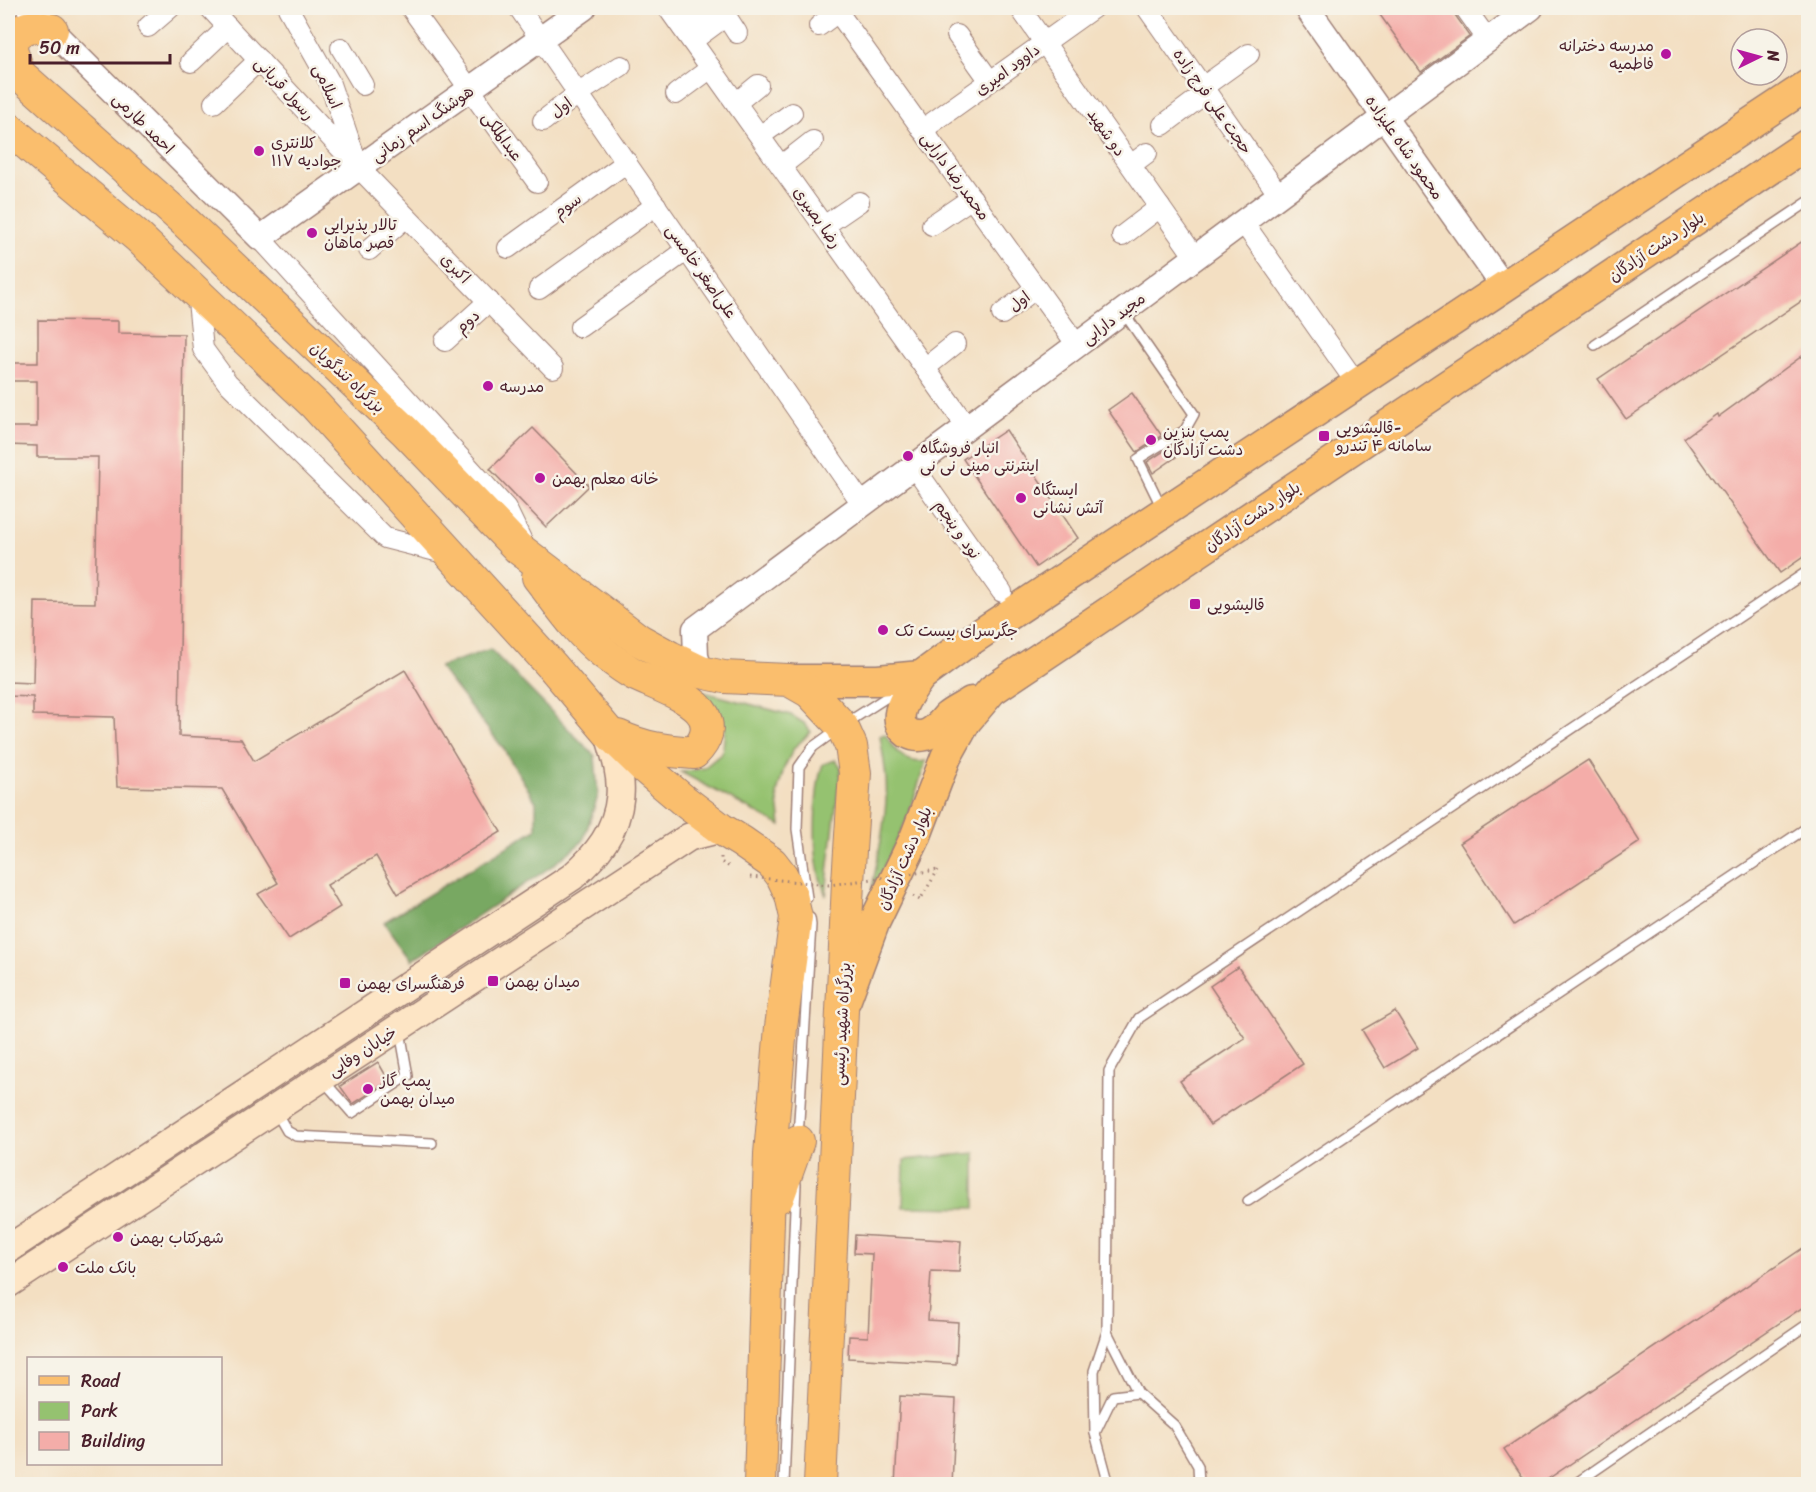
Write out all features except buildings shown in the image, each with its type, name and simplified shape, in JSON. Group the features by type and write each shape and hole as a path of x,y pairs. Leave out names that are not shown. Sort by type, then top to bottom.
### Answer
{"highway":[{"path":"8,8 8,14"},
{"path":"13,68 12,37 22,28 33,26 52,30"},
{"name":"بزرگراه تندگویان","path":"13,68 181,218 397,422 524,553 639,640 701,672"},
{"path":"8,128 138,237 315,405 608,732 645,768 721,829 772,863 782,876 791,895 796,917 781,1027 770,1154 760,1485"},
{"path":"524,553 579,631 603,653 631,672 693,705 704,716 706,738 702,746 694,753 663,751 634,743 608,732"},
{"path":"701,672 724,677 789,680"},
{"name":"بزرگراه شهید رئیسی","path":"789,680 810,692 842,726 851,746 855,773 820,1485"},
{"path":"768,1226 798,1141"}],"main road":[{"path":"992,690 949,715 931,733 911,735 902,727 899,714 909,692 921,676 962,646 1809,85"},
{"name":"بلوار دشت آزادگان","path":"842,1010 874,923 915,838 946,757 966,721 992,690 1809,144"},
{"path":"789,680 878,680 921,676"},
{"name":"خیابان وفایی","path":"8,1249 572,877 588,863 610,834 620,796 617,764 608,732"},
{"name":"خیابان وفایی","path":"8,1284 688,837 721,829"}],"street":[{"name":"احمد طارمی","path":"29,8 260,238"},
{"path":"148,27 170,8"},
{"name":"رسول قربانی","path":"210,8 359,168"},
{"name":"اسلامی","path":"288,8 329,81 359,168"},
{"name":"عبدالملکی","path":"411,8 537,182"},
{"name":"علی‌اصغر خامسی","path":"519,8 863,504"},
{"name":"هوشنگ اسم زمانی","path":"260,238 584,8"},
{"name":"رضا بصیری","path":"668,8 967,427"},
{"path":"687,34 706,8"},
{"name":"دو شهید","path":"1020,8 1195,257"},
{"name":"داوود امیری","path":"922,130 1093,8"},
{"name":"حجت علی فرج زاده","path":"1147,8 1279,195"},
{"name":"محمود شاه علیزاده","path":"1307,8 1504,287"},
{"path":"1465,8 1488,40"},
{"name":"مجید دارابی","path":"701,672 696,656 695,629 1531,8"},
{"path":"819,26 836,10"},
{"name":"محمدرضا دارایی","path":"836,10 1077,345"},
{"path":"687,34 726,16 737,33"},
{"path":"191,62 228,27"},
{"path":"957,35 990,81"},
{"path":"341,48 363,85"},
{"path":"1163,125 1249,54"},
{"path":"214,103 259,60"},
{"path":"579,93 621,66"},
{"path":"329,81 352,68"},
{"path":"676,94 711,68"},
{"path":"736,103 758,85"},
{"name":"اول","path":"543,121 579,93"},
{"path":"760,136 792,113"},
{"path":"781,166 813,141"},
{"path":"1131,165 1147,153"},
{"name":"سوم","path":"508,248 627,162"},
{"name":"اکبری","path":"359,168 554,368"},
{"path":"932,225 972,198"},
{"path":"824,226 859,202"},
{"path":"539,290 656,205"},
{"path":"1122,236 1160,207"},
{"path":"369,250 406,217"},
{"path":"1243,222 1357,384"},
{"path":"260,238 506,508 524,553"},
{"path":"580,327 687,250"},
{"name":"اول","path":"1002,314 1036,288"},
{"path":"197,292 203,349 227,382 386,538 451,555"},
{"name":"دوم","path":"446,341 489,302"},
{"path":"925,368 955,344"},
{"name":"نود و پنجم","path":"914,467 1002,592"}],"lane":[{"path":"1595,345 1809,202"},
{"path":"1123,311 1194,414 1185,430 1138,459 1164,512"},
{"path":"1111,1485 1095,1433 1094,1371 1107,1332 1109,1071 1139,1018 1809,572"},
{"path":"784,1485 798,1141 811,925 797,829 799,767 813,747 921,676"},
{"path":"1248,1201 1809,827"},
{"path":"321,1078 352,1113 383,1094 408,1076 400,1027"},
{"path":"274,1108 287,1131 296,1136 432,1143"},
{"path":"1575,1485 1809,1324"},
{"path":"1107,1332 1138,1393 1174,1425 1198,1467 1200,1485"},
{"path":"1095,1433 1113,1396 1138,1393"}],"path":[{"path":"750,877 829,885 938,870 920,900"}],"green space":[{"path":"490,649 595,756 598,796 583,841 552,866 412,960 384,922 536,829 536,802 503,748 439,667"},
{"path":"700,691 791,715 804,723 811,732 794,748 784,768 777,793 781,826 681,772 704,768 722,753 724,725 722,718"},
{"path":"885,734 901,755 912,761 926,761 908,817 872,889 886,801 886,776 880,736"},
{"path":"836,760 841,767 826,896 817,862 816,802 823,764"},
{"path":"975,1153 975,1208 903,1207 904,1160"}],"place":[{"name":"مدرسه دخترانه فاطمیه","path":"1666,54"},
{"name":"کلانتری ۱۱۷ جوادیه","path":"259,151"},
{"name":"تالار پذیرایی قصر ماهان","path":"312,233"},
{"name":"مدرسه","path":"488,386"},
{"name":"قالیشویی- سامانه ۴ تندرو","path":"1324,436"},
{"name":"پمپ بنزین دشت آزادگان","path":"1151,440"},
{"name":"انبار فروشگاه اینترنتی مینی نی نی","path":"908,456"},
{"name":"خانه معلم بهمن","path":"540,478"},
{"name":"ایستگاه آتش نشانی","path":"1021,498"},
{"name":"قالیشویی","path":"1195,604"},
{"name":"جگرسرای بیست تک","path":"883,630"},
{"name":"میدان بهمن","path":"493,981"},
{"name":"فرهنگسرای بهمن","path":"345,983"},
{"name":"پمپ گاز میدان بهمن","path":"368,1089"},
{"name":"شهرکتاب بهمن","path":"118,1237"},
{"name":"بانک ملت","path":"63,1267"}]}
